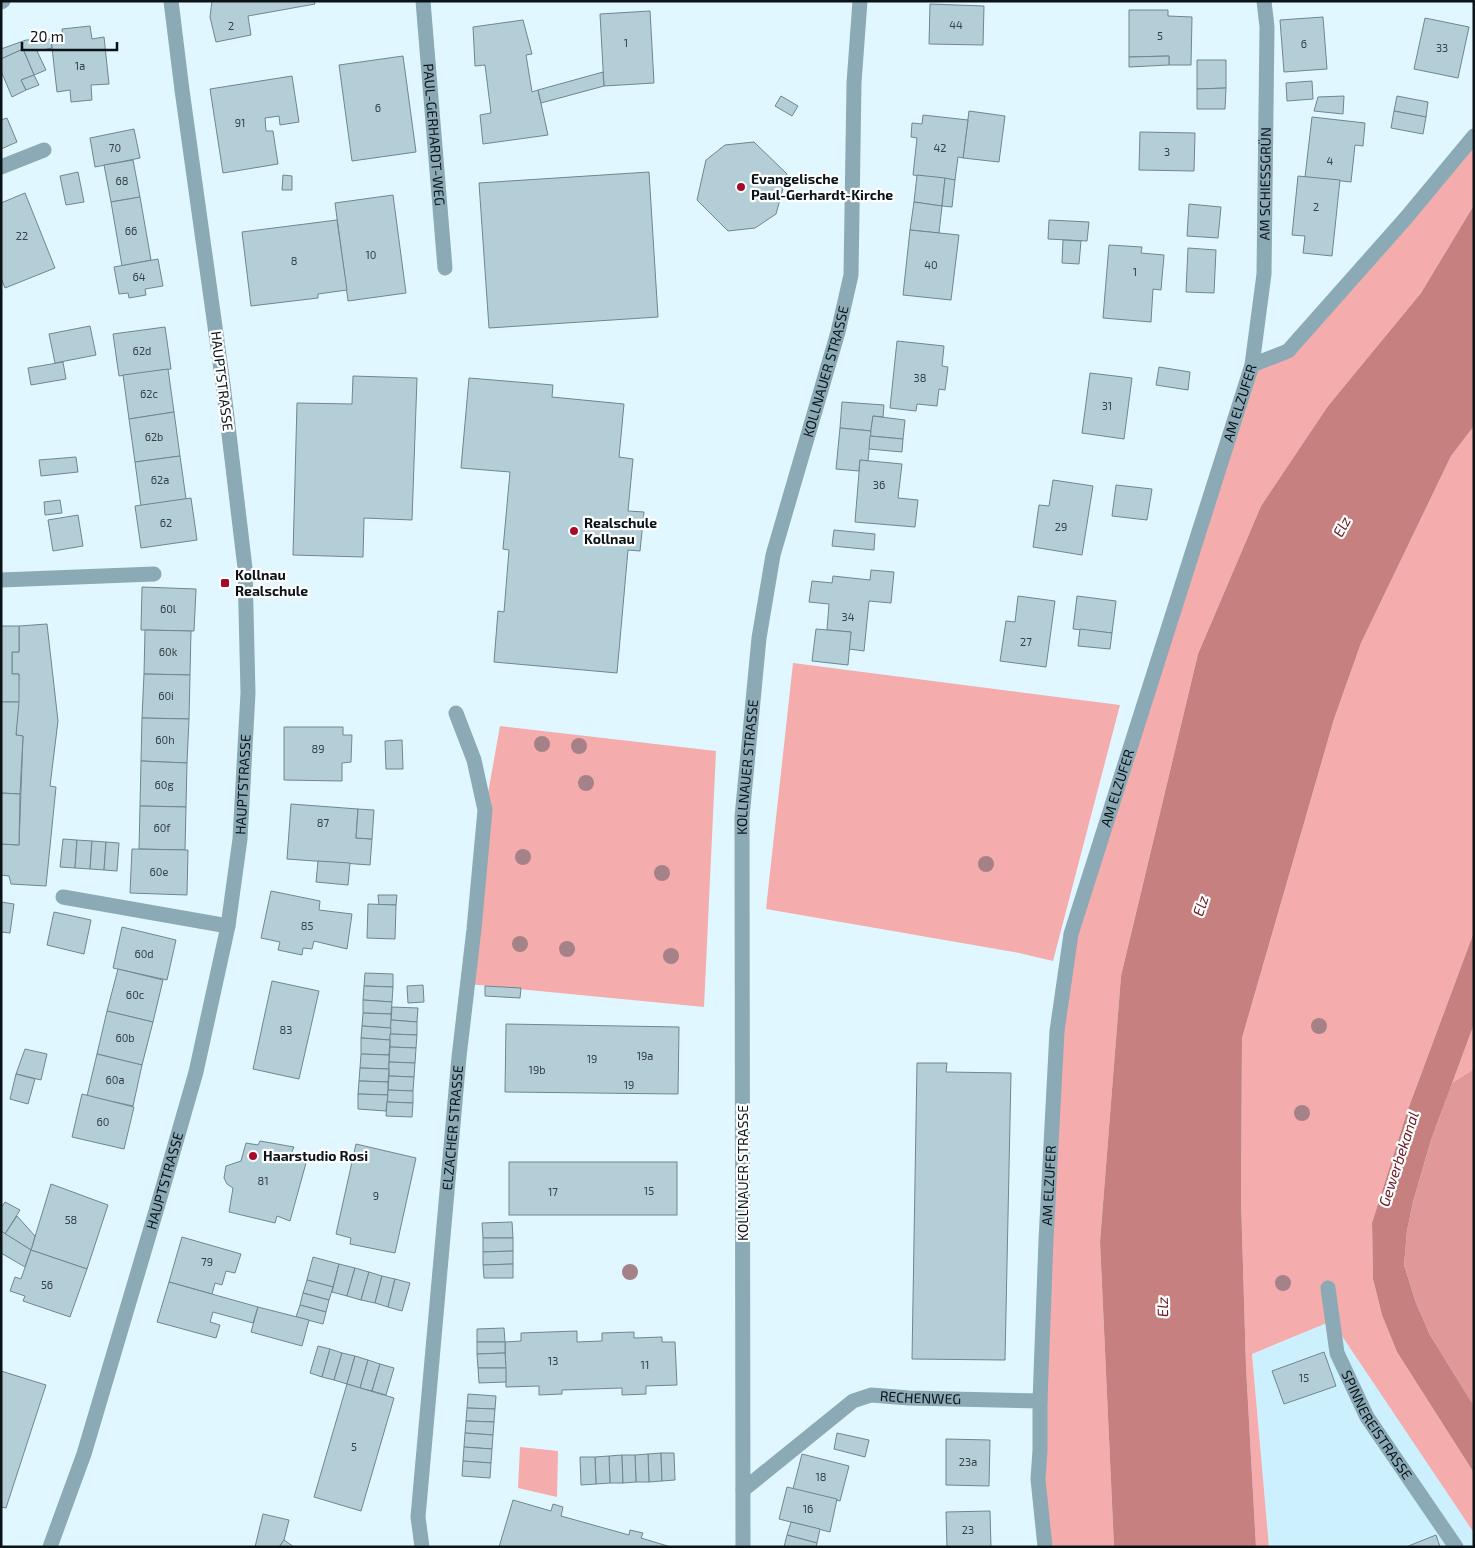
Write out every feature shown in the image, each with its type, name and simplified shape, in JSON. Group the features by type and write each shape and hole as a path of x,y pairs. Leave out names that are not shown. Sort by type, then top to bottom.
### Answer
{"street":[{"name":"HAUPTSTRASSE","path":"50,1547 84,1454 196,1072 228,926 240,838 248,693 245,568 223,384 171,1"},
{"name":"PAUL-GERHARDT-WEG","path":"423,1 446,268"},
{"name":"KOLLNAUER STRASSE","path":"743,1547 742,817 760,638 773,555 838,332 851,275 854,83 860,1"},
{"name":"AM SCHIESSGRÜN","path":"1252,365 1264,274 1267,27 1264,1"},
{"name":"AM ELZUFER","path":"1045,1547 1038,1479 1046,1240 1057,1031 1071,934 1252,365 1288,351 1405,219 1474,136"},
{"path":"1,167 44,150"},
{"path":"1,580 154,574"},
{"name":"ELZACHER STRASSE","path":"422,1547 418,1508 459,1057 474,929 485,810 474,760 456,712"},
{"path":"63,897 228,926"},
{"name":"SPINNEREISTRASSE","path":"1328,1288 1338,1353 1367,1417 1456,1547"},
{"name":"RECHENWEG","path":"743,1490 853,1401 871,1395 909,1398 1040,1401"}],"shaded area":[{"path":"1474,136 1474,205 1421,293 1328,406 1261,506 1198,654 1121,976 1100,1242 1114,1547 1045,1547 1046,1240 1071,934 1252,365 1288,351"},
{"path":"1474,426 1474,932 1407,1112 1372,1223 1373,1279 1382,1315 1397,1352 1474,1473 1474,1533 1332,1321 1252,1354 1269,1547 1256,1547 1246,1367 1241,1199 1242,1038 1334,719 1361,643 1451,456"},
{"path":"793,663 1120,705 1053,961 1019,953 766,909"},
{"path":"500,726 716,751 704,1007 468,984 485,810"},
{"path":"1474,1024 1474,1069 1452,1083"},
{"path":"1474,1069 1474,1406 1430,1335 1416,1303 1404,1265 1407,1231 1413,1202 1431,1140 1452,1083"},
{"path":"1333,1321 1474,1533 1474,1547 1269,1547 1252,1354"},
{"path":"520,1447 558,1451 557,1497 518,1488"}],"water":[{"name":"Elz","path":"1474,205 1474,426 1451,456 1361,643 1334,719 1242,1038 1241,1199 1246,1367 1256,1547 1114,1547 1100,1242 1121,976 1198,654 1261,506 1328,406 1421,293"},
{"name":"Gewerbekanal","path":"1474,932 1474,1024 1431,1140 1413,1202 1407,1231 1404,1265 1416,1303 1430,1335 1474,1406 1474,1473 1397,1352 1382,1315 1373,1279 1372,1223 1407,1112"}],"building":[{"path":"212,1 314,1 315,4 248,16 251,35 216,42 210,17"},
{"path":"930,4 984,6 983,45 929,44"},
{"path":"1129,10 1168,10 1168,16 1192,17 1191,65 1169,65 1169,56 1129,57"},
{"path":"650,11 654,83 604,86 600,14"},
{"path":"1323,17 1327,69 1284,72 1280,20"},
{"path":"1425,18 1469,27 1458,78 1414,69"},
{"path":"523,20 532,54 526,55 532,92 538,90 548,135 483,144 480,115 491,113 485,65 475,66 473,27"},
{"path":"90,26 92,39 104,37 109,84 91,85 92,100 71,102 70,90 57,92 51,39 63,38 62,29"},
{"path":"51,39 52,48 37,51 46,70 34,75 23,49 1,59 1,49 26,40"},
{"path":"23,49 34,75 21,80 26,90 12,97 1,71 1,59"},
{"path":"403,56 416,152 352,161 339,65"},
{"path":"1169,56 1169,65 1129,67 1129,57"},
{"path":"1197,60 1226,60 1226,88 1197,89"},
{"path":"603,72 604,86 541,103 538,90"},
{"path":"34,75 39,85 26,90 21,80"},
{"path":"292,76 299,122 280,125 279,116 265,118 266,131 273,131 278,164 223,173 210,89"},
{"path":"1312,81 1313,99 1287,101 1286,83"},
{"path":"1226,88 1225,109 1197,109 1197,89"},
{"path":"781,96 798,106 792,116 775,106"},
{"path":"1344,96 1343,114 1314,111 1318,97"},
{"path":"1397,96 1428,102 1426,117 1394,111"},
{"path":"969,111 1005,116 999,162 963,158"},
{"path":"1394,111 1426,117 1423,134 1391,128"},
{"path":"923,115 968,120 963,158 958,157 955,180 913,175 917,138 911,137 912,123 922,124"},
{"path":"1312,117 1365,123 1363,146 1355,145 1351,182 1305,177"},
{"path":"7,118 17,142 1,149 1,120"},
{"path":"134,129 140,158 95,167 90,138"},
{"path":"1140,132 1195,133 1194,171 1139,170"},
{"name":"Evangelische Paul-Gerhardt-Kirche","path":"754,142 787,174 776,214 755,228 728,231 697,200 706,160 725,145"},
{"path":"133,160 140,197 111,202 104,165"},
{"path":"78,172 84,202 66,205 60,176"},
{"path":"649,172 658,317 489,328 479,183"},
{"path":"283,175 292,176 292,190 282,190"},
{"path":"917,175 945,178 942,206 914,202"},
{"path":"1298,176 1340,180 1332,256 1303,253 1305,236 1292,235"},
{"path":"945,178 955,180 952,207 942,206"},
{"path":"25,193 55,268 5,288 1,278 1,203"},
{"path":"393,195 406,293 348,301 335,203"},
{"path":"140,197 151,260 122,266 111,202"},
{"path":"914,202 942,206 939,233 910,230"},
{"path":"1189,204 1221,207 1218,238 1187,236"},
{"path":"337,220 347,290 318,294 318,298 251,306 242,232"},
{"path":"1049,220 1089,222 1087,241 1048,239"},
{"path":"910,230 959,235 951,300 903,295"},
{"path":"1063,240 1081,241 1079,264 1062,263"},
{"path":"1109,245 1142,247 1141,253 1164,255 1161,290 1153,289 1151,322 1103,318"},
{"path":"1188,248 1216,250 1214,293 1186,292"},
{"path":"158,259 163,286 145,289 146,295 129,298 128,293 119,294 114,267"},
{"path":"90,326 96,355 55,363 49,334"},
{"path":"165,327 171,369 119,376 113,334"},
{"path":"897,341 944,346 942,366 948,367 945,390 939,389 937,406 917,404 916,411 890,408"},
{"path":"63,362 66,379 31,385 28,368"},
{"path":"1159,367 1190,372 1188,390 1156,385"},
{"path":"168,369 174,412 129,419 123,375"},
{"path":"1090,373 1132,378 1124,439 1082,433"},
{"path":"353,376 417,378 412,520 364,518 363,557 293,555 297,403 352,404"},
{"name":"Realschule Kollnau","path":"469,378 553,385 552,397 624,404 619,457 633,459 628,511 644,512 640,551 628,550 617,673 494,662 498,611 504,612 509,550 503,549 510,472 461,468"},
{"path":"842,402 884,405 883,417 873,416 871,431 840,428"},
{"path":"174,412 180,456 135,462 129,419"},
{"path":"873,416 905,420 903,439 870,436"},
{"path":"840,428 871,431 868,461 860,460 859,471 836,469"},
{"path":"870,436 903,439 902,452 869,449"},
{"path":"180,456 186,499 141,506 135,462"},
{"path":"76,457 78,472 41,476 39,460"},
{"path":"860,460 902,464 898,498 918,500 915,527 855,522"},
{"path":"1053,480 1093,486 1082,555 1033,547 1039,505 1049,506"},
{"path":"1116,485 1152,489 1147,520 1112,516"},
{"path":"191,498 197,540 141,548 135,506"},
{"path":"60,500 62,513 45,515 44,502"},
{"path":"78,515 83,546 53,551 48,520"},
{"path":"834,530 875,534 874,550 832,546"},
{"path":"871,570 894,572 891,603 869,601 864,651 849,649 851,632 827,630 829,604 809,602 812,581 832,583 833,576 870,580"},
{"path":"142,587 196,589 194,631 141,630"},
{"path":"1018,596 1055,601 1046,667 1000,661 1006,621 1015,622"},
{"path":"1077,596 1116,601 1112,633 1073,629"},
{"path":"47,624 58,721 50,786 56,787 46,886 11,884 9,876 1,875 1,844 19,845 23,736 16,735 19,674 12,674 12,652 19,652 19,626"},
{"path":"1,626 19,626 19,652 12,652 12,674 19,674 19,702 1,702"},
{"path":"816,629 851,632 848,665 812,661"},
{"path":"1080,629 1112,633 1110,649 1078,646"},
{"path":"145,630 191,631 190,675 144,674"},
{"path":"144,674 190,675 189,719 142,718"},
{"path":"1,702 19,702 16,735 23,736 20,794 1,793"},
{"path":"142,718 189,719 187,763 141,761"},
{"path":"284,727 343,727 343,735 352,735 351,762 342,763 342,781 284,780"},
{"path":"402,740 403,769 386,769 385,741"},
{"path":"141,761 187,763 186,807 140,806"},
{"path":"1,793 20,794 19,845 1,844"},
{"path":"291,804 358,809 356,838 372,839 370,865 287,859"},
{"path":"140,806 186,807 185,850 139,849"},
{"path":"358,809 374,810 372,839 356,838"},
{"path":"63,839 77,840 75,868 60,867"},
{"path":"77,840 92,841 90,869 75,868"},
{"path":"92,841 106,842 104,870 90,869"},
{"path":"106,842 119,843 117,871 104,870"},
{"path":"132,849 188,850 187,895 130,893"},
{"path":"318,861 350,863 348,885 316,882"},
{"path":"271,891 320,901 319,910 352,914 347,949 314,941 312,949 303,948 302,955 278,950 280,942 261,938"},
{"path":"378,895 397,895 396,905 379,905"},
{"path":"1,902 14,904 10,933 1,932"},
{"path":"368,904 396,905 395,939 367,938"},
{"path":"54,912 91,920 84,954 47,945"},
{"path":"122,927 176,940 167,980 113,968"},
{"path":"118,969 163,980 153,1022 107,1011"},
{"path":"365,973 393,974 393,987 364,986"},
{"path":"272,981 319,991 299,1079 253,1069"},
{"path":"423,985 424,1002 408,1003 407,986"},
{"path":"364,986 393,987 392,1002 363,1000"},
{"path":"485,986 521,988 520,998 485,996"},
{"path":"363,1000 392,1002 391,1014 363,1013"},
{"path":"392,1007 418,1008 417,1022 391,1020"},
{"path":"107,1011 153,1022 142,1065 97,1054"},
{"path":"363,1013 391,1014 391,1028 362,1026"},
{"path":"391,1020 417,1022 417,1035 390,1034"},
{"path":"506,1024 679,1027 678,1094 505,1092"},
{"path":"362,1026 391,1028 390,1040 361,1038"},
{"path":"390,1034 417,1035 416,1048 390,1047"},
{"path":"361,1038 390,1040 389,1055 361,1054"},
{"path":"390,1047 416,1048 415,1063 389,1062"},
{"path":"25,1049 47,1054 41,1080 16,1074"},
{"path":"97,1054 142,1065 133,1106 87,1096"},
{"path":"361,1054 389,1055 389,1069 360,1068"},
{"path":"389,1062 415,1063 414,1077 389,1076"},
{"path":"917,1063 947,1063 946,1072 1011,1073 1005,1360 912,1359"},
{"path":"360,1068 389,1069 388,1082 359,1081"},
{"path":"16,1074 35,1079 28,1104 10,1099"},
{"path":"389,1076 414,1077 413,1091 388,1090"},
{"path":"359,1081 388,1082 388,1095 358,1094"},
{"path":"388,1090 413,1091 413,1103 387,1102"},
{"path":"82,1094 134,1107 124,1149 72,1137"},
{"path":"358,1094 388,1095 386,1111 358,1109"},
{"path":"387,1102 413,1103 412,1117 386,1116"},
{"path":"260,1141 294,1147 289,1158 306,1163 290,1221 277,1216 275,1223 229,1212 233,1188 227,1184 224,1178 226,1166 241,1161 246,1143 258,1145"},
{"path":"356,1144 416,1158 395,1253 350,1244 351,1238 336,1234"},
{"path":"509,1162 677,1162 677,1215 509,1215"},
{"path":"51,1184 108,1205 87,1269 31,1250"},
{"path":"5,1202 20,1210 5,1234 1,1231 1,1208"},
{"path":"17,1216 35,1236 31,1250 5,1234"},
{"path":"512,1222 513,1238 483,1238 482,1223"},
{"path":"1,1231 31,1250 25,1267 1,1253"},
{"path":"182,1237 241,1254 235,1273 226,1271 222,1285 215,1283 212,1294 169,1282"},
{"path":"483,1238 513,1238 513,1251 483,1252"},
{"path":"31,1250 87,1269 70,1317 23,1301 25,1296 10,1291 15,1277 21,1279"},
{"path":"513,1251 513,1264 483,1265 483,1252"},
{"path":"313,1257 339,1264 333,1287 307,1280"},
{"path":"339,1264 355,1268 347,1296 332,1292"},
{"path":"513,1264 513,1278 484,1278 483,1265"},
{"path":"355,1268 369,1272 361,1300 347,1296"},
{"path":"369,1272 382,1276 375,1303 361,1300"},
{"path":"382,1276 395,1279 388,1307 375,1303"},
{"path":"395,1279 410,1283 402,1311 388,1307"},
{"path":"307,1280 333,1287 329,1300 303,1293"},
{"path":"169,1282 258,1307 253,1323 213,1312 210,1322 220,1325 216,1338 157,1322"},
{"path":"303,1293 329,1300 326,1312 300,1305"},
{"path":"300,1305 326,1312 323,1324 296,1317"},
{"path":"258,1307 309,1320 302,1346 251,1332"},
{"path":"504,1328 505,1342 477,1342 477,1329"},
{"path":"577,1331 577,1342 602,1341 602,1333 634,1332 634,1338 662,1337 662,1342 675,1342 677,1385 646,1386 646,1394 622,1395 622,1388 562,1390 562,1394 539,1395 539,1386 506,1387 505,1342 521,1341 521,1333"},
{"path":"477,1342 505,1342 505,1353 477,1354"},
{"path":"318,1346 330,1349 322,1377 310,1373"},
{"path":"330,1349 342,1353 334,1380 322,1377"},
{"path":"1324,1352 1336,1386 1284,1404 1272,1371"},
{"path":"342,1353 355,1356 347,1384 334,1380"},
{"path":"505,1353 506,1368 478,1368 477,1354"},
{"path":"355,1356 368,1360 360,1388 347,1384"},
{"path":"368,1360 380,1364 372,1391 360,1388"},
{"path":"380,1364 394,1368 386,1395 372,1391"},
{"path":"478,1368 506,1368 506,1382 479,1383"},
{"path":"1,1371 46,1385 6,1508 1,1507"},
{"path":"347,1384 394,1398 361,1511 314,1497"},
{"path":"468,1394 496,1396 495,1409 467,1408"},
{"path":"467,1408 495,1409 494,1422 466,1421"},
{"path":"466,1421 494,1422 493,1435 465,1433"},
{"path":"465,1433 493,1435 492,1449 464,1447"},
{"path":"837,1433 869,1440 865,1457 834,1449"},
{"path":"946,1439 990,1440 989,1486 946,1485"},
{"path":"464,1447 492,1449 491,1463 463,1461"},
{"path":"661,1453 662,1481 649,1482 648,1454"},
{"path":"661,1453 674,1453 675,1480 662,1481"},
{"path":"648,1454 649,1482 636,1482 635,1455"},
{"path":"802,1454 849,1466 840,1501 793,1489"},
{"path":"622,1455 623,1483 610,1483 609,1456"},
{"path":"622,1455 635,1455 636,1482 623,1483"},
{"path":"609,1456 610,1483 596,1484 595,1457"},
{"path":"580,1457 595,1457 596,1484 581,1485"},
{"path":"463,1461 491,1463 490,1478 462,1476"},
{"path":"787,1487 837,1499 830,1532 779,1519"},
{"path":"513,1500 551,1511 553,1504 563,1507 561,1516 629,1535 630,1530 643,1533 641,1538 671,1547 499,1547"},
{"path":"990,1511 991,1547 947,1547 946,1512"},
{"path":"263,1514 289,1520 284,1540 279,1547 255,1547"},
{"path":"791,1522 820,1529 817,1543 787,1535"},
{"path":"787,1535 817,1543 816,1547 784,1547"},
{"path":"1436,1535 1440,1547 1406,1547"},
{"path":"284,1540 294,1547 279,1547"}],"place":[{"name":"Evangelische Paul-Gerhardt-Kirche","path":"741,187"},
{"name":"Realschule Kollnau","path":"574,531"},
{"name":"Kollnau Realschule","path":"225,583"},
{"name":"Haarstudio Rosi","path":"253,1156"}]}
